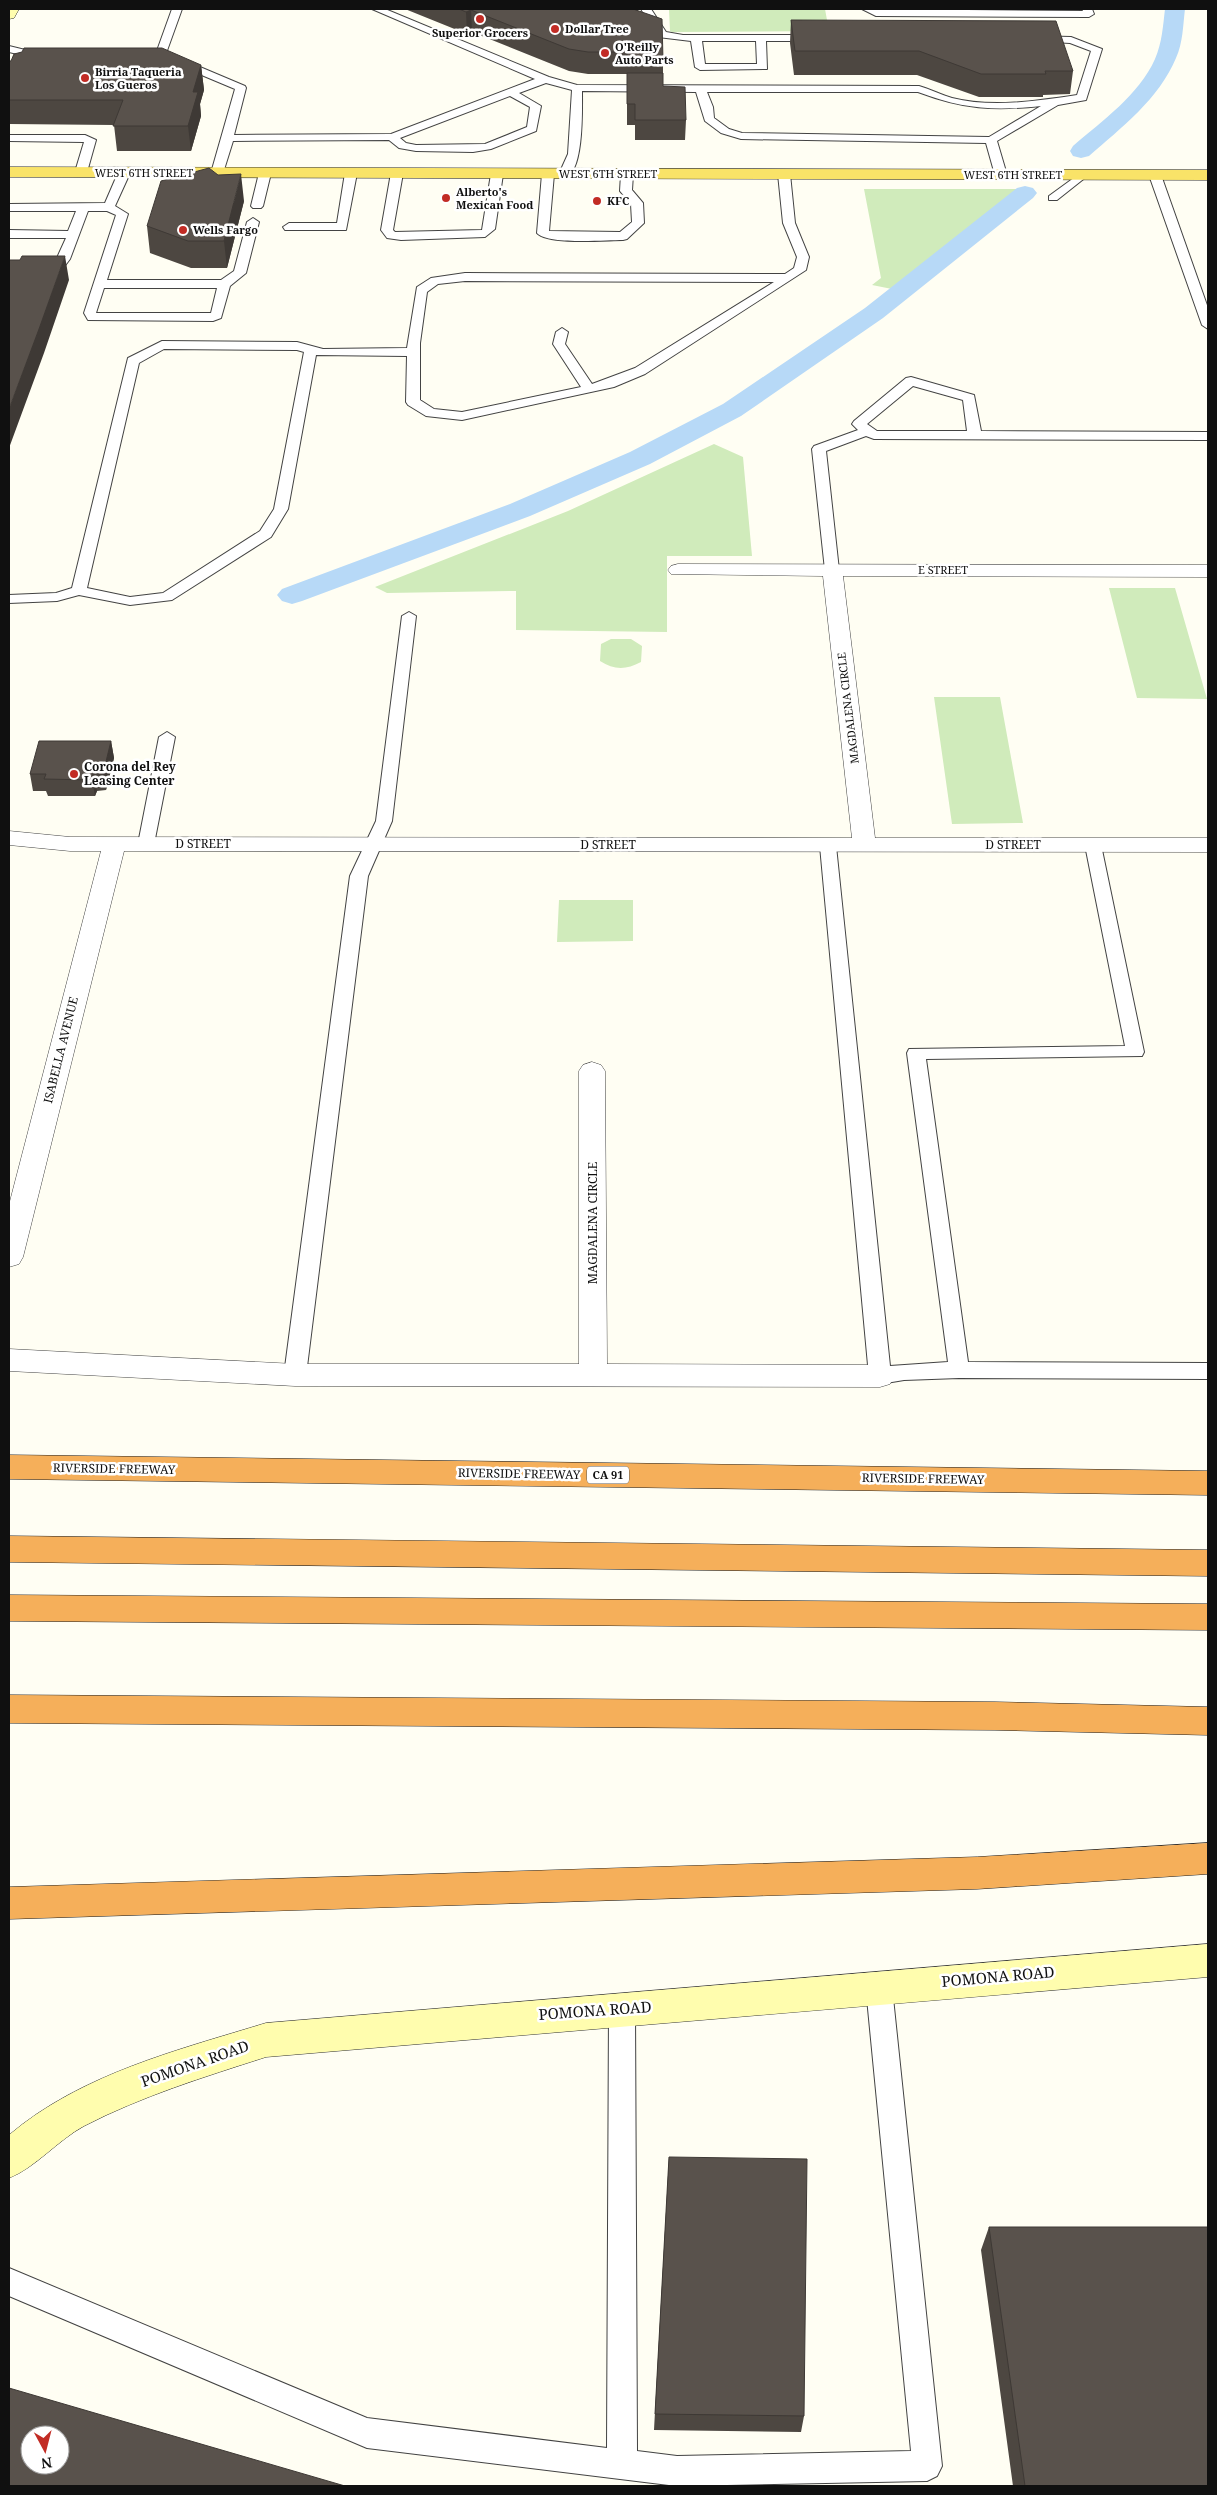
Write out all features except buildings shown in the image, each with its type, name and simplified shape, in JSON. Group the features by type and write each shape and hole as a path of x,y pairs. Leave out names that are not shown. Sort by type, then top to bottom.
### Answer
{"highway":[{"name":"RIVERSIDE FREEWAY","path":"9,1467 1208,1483"},
{"path":"9,1549 1208,1563"},
{"path":"9,1608 1208,1617"},
{"path":"9,1709 975,1716 1208,1722"},
{"path":"9,1903 977,1873 1208,1858"}],"main road":[{"path":"9,15 12,9"},
{"name":"WEST 6TH STREET","path":"9,172 1208,175"},
{"name":"POMONA ROAD","path":"9,2159 45,2129 96,2101 175,2070 266,2040 1208,1960"}],"street":[{"name":"E STREET","path":"678,570 1208,571"},
{"name":"MAGDALENA CIRCLE","path":"832,570 864,845"},
{"name":"D STREET","path":"9,838 70,844 1208,845"},
{"name":"ISABELLA AVENUE","path":"9,1257 114,844"},
{"name":"MAGDALENA CIRCLE","path":"592,1071 593,1375"},
{"path":"9,1360 295,1375 880,1376"}],"lane":[{"path":"177,9 154,60 173,60 240,88 228,138 216,173"},
{"path":"377,9 545,79 577,88 919,89 955,102 1054,103 1082,98 1097,49 1071,40 1028,38"},
{"path":"646,9 662,35 696,38 826,38"},
{"path":"867,9 876,13 982,11 1090,14 1087,9"},
{"path":"696,38 700,67 763,67 761,38"},
{"path":"9,49 53,60 21,64"},
{"path":"228,138 392,137 545,79"},
{"path":"700,87 708,107 709,119 725,131 741,136 991,140 1054,103"},
{"path":"565,174 574,154 577,88"},
{"path":"392,137 403,146 409,147 473,149 487,146 532,129 536,106 510,92"},
{"path":"9,138 85,138 90,140 81,172"},
{"path":"991,140 1001,174"},
{"path":"109,207 124,173"},
{"path":"257,206 265,173"},
{"path":"289,227 342,227 351,173"},
{"path":"397,173 387,230 390,235 400,236 485,233 489,229 497,174"},
{"path":"548,174 543,230 609,232 620,229 626,224 627,174"},
{"path":"784,174 787,215 803,257 800,270 788,278 640,371 589,390 462,416 431,413 413,402 414,352 421,290 435,281 465,277 788,278"},
{"path":"1052,198 1082,175"},
{"path":"1155,175 1208,325"},
{"path":"9,207 109,207 122,214 90,314 92,317 206,318 217,315 224,284"},
{"path":"9,266 52,266 60,264 64,259 83,207"},
{"path":"100,284 224,284 240,273 253,222"},
{"path":"9,234 73,235"},
{"path":"562,332 559,344 589,390"},
{"path":"79,591 133,360 162,345 298,346 323,353 414,352"},
{"path":"9,599 57,597 79,591 130,601 167,597 217,567 266,534 281,509 311,350"},
{"path":"975,436 969,398 911,381 859,424 874,435 975,436 1208,436"},
{"path":"832,570 819,449 868,430"},
{"path":"295,1375 359,876 384,821 409,616"},
{"path":"146,844 167,737"},
{"path":"828,846 880,1376 904,1372 959,1370 1208,1372"},
{"path":"959,1370 916,1053 1135,1052 1093,846"},
{"path":"9,2282 366,2433 677,2471 926,2466 878,1988"},
{"path":"622,2009 622,2464"}],"green space":[{"path":"669,9 825,9 829,31 672,32 670,31"},
{"path":"864,189 1022,189 892,289 872,285 881,278"},
{"path":"714,444 743,457 752,556 667,556 667,632 516,630 516,591 387,593 375,587 568,511"},
{"path":"1109,588 1175,588 1207,699 1137,698"},
{"path":"611,639 631,639 642,646 641,662 620,668 600,661 601,644"},
{"path":"934,697 1000,697 1023,823 952,824"},
{"path":"559,900 633,900 633,941 557,942"}],"waterway":[{"path":"1081,151 1129,109 1151,84 1166,58 1170,46 1175,9"},
{"path":"292,595 520,510 640,458 732,410 874,313 1025,193"}],"place":[{"name":"Superior Grocers","path":"480,19"},
{"name":"Dollar Tree","path":"555,29"},
{"name":"O'Reilly Auto Parts","path":"605,53"},
{"name":"Birria Taqueria Los Gueros","path":"85,78"},
{"name":"Alberto's Mexican Food","path":"446,198"},
{"name":"KFC","path":"597,201"},
{"name":"Wells Fargo","path":"183,230"},
{"name":"Corona del Rey Leasing Center","path":"74,774"}]}
